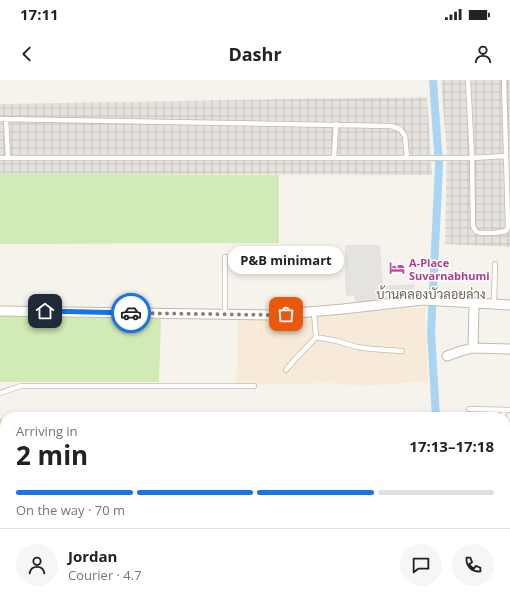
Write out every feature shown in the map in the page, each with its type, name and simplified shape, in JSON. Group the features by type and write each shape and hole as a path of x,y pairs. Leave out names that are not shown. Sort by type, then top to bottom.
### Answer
{"street":[{"path":"0,311 272,315 423,300 510,305"},
{"path":"473,348 474,303"},
{"path":"447,356 473,348 510,349"}],"lane":[{"path":"468,80 472,158 473,226 478,232 503,232 507,230 508,226 504,80"},
{"path":"0,119 391,126 400,129 405,136 406,158"},
{"path":"6,119 8,158"},
{"path":"334,158 336,124"},
{"path":"0,158 472,158 506,156"},
{"path":"225,257 225,314"},
{"path":"494,304 495,264"},
{"path":"286,370 293,360 316,337 314,312"},
{"path":"316,337 357,347 402,351"},
{"path":"0,393 21,386 254,386"},
{"path":"469,409 510,410"}],"shaded area":[{"path":"441,80 510,80 510,247 445,244 447,154"},
{"path":"427,97 432,175 0,174 0,104"},
{"path":"345,245 380,245 383,286 414,284 414,296 355,303 354,295 346,296"},
{"path":"425,307 428,381 363,386 330,383 236,385 238,320 270,320"}],"green space":[{"path":"0,174 279,175 279,243 0,244"},
{"path":"0,316 161,319 159,382 0,382"}],"waterway":[{"path":"433,80 439,165 431,332 436,412"}],"way so far":[{"path":"131,313 286,314"}],"place":[{"name":"A-Place Suvarnabhumi","path":"397,268"},
{"name":"P&B minimart","path":"286,314"}],"district":[{"name":"บ้านคลองบัวลอยล่าง","path":"431,294"}],"route":[{"path":"45,311 131,313"}]}
